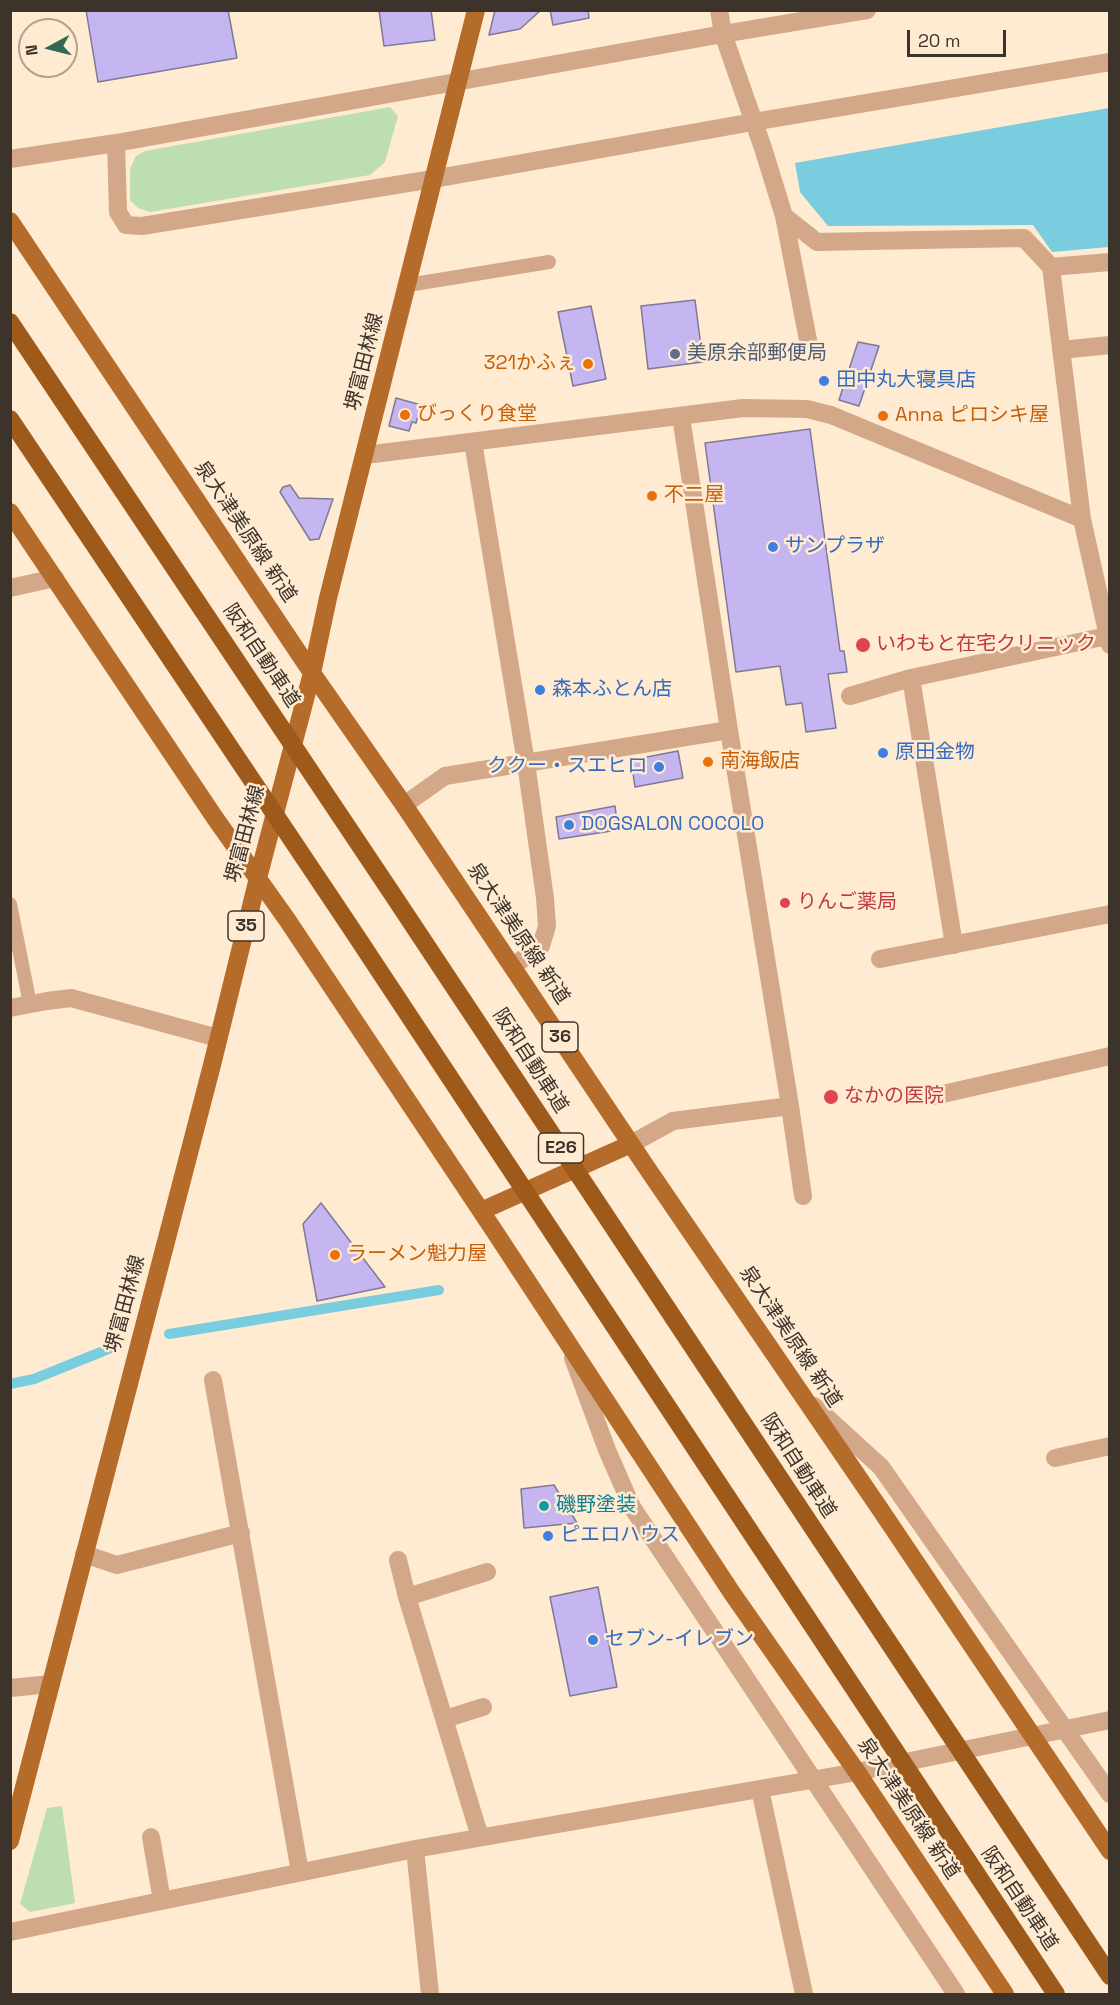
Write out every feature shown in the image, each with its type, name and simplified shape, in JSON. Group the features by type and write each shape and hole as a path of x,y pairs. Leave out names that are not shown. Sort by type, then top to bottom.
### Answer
{"highway":[{"name":"阪和自動車道","path":"10,322 1110,1976"},
{"name":"阪和自動車道","path":"10,418 1056,1995"}],"main road":[{"name":"堺富田林線","path":"10,1841 312,673 328,598 476,10"},
{"name":"泉大津美原線 新道","path":"10,221 312,673 404,805 1110,1851"},
{"name":"泉大津美原線 新道","path":"10,512 481,1211 732,1593 857,1772 1005,1995"},
{"path":"481,1211 631,1144"}],"street":[{"path":"719,10 723,34 784,216 808,340"},
{"path":"10,159 867,10"},
{"path":"116,142 118,212 126,225 142,226 433,179 1110,62"},
{"path":"784,216 817,242 1024,238 1051,267 1082,519 1108,640 911,678 850,696"},
{"path":"1051,267 1110,262"},
{"path":"1061,350 1110,345"},
{"path":"365,455 743,408 807,409 831,415 1082,519"},
{"path":"681,417 803,1196"},
{"path":"473,442 526,763 545,898 547,926 541,946 513,966"},
{"path":"10,588 55,578"},
{"path":"911,678 954,945"},
{"path":"404,805 445,776 729,730"},
{"path":"880,959 1110,914"},
{"path":"10,1008 71,998 218,1038"},
{"path":"934,1096 1110,1056"},
{"path":"631,1144 673,1121 790,1106"},
{"path":"568,1343 607,1450 632,1508 956,1995"},
{"path":"213,1380 300,1872"},
{"path":"801,1395 881,1467 1110,1794"},
{"path":"1055,1458 1110,1446"},
{"path":"84,1554 117,1565 241,1533"},
{"path":"398,1560 407,1598 480,1837"},
{"path":"407,1598 488,1572"},
{"path":"10,1688 51,1684"},
{"path":"444,1719 483,1707"},
{"path":"10,1932 415,1849 857,1772 1066,1731 1110,1720"},
{"path":"760,1789 804,1995"},
{"path":"151,1837 162,1901"},
{"path":"415,1849 430,1995"}],"lane":[{"path":"408,285 549,262"},
{"path":"10,904 30,1004"}],"green space":[{"path":"390,107 398,116 385,162 370,175 150,212 138,208 130,200 130,169 136,156 145,151"},
{"path":"62,1806 75,1903 30,1912 20,1904 47,1808"}],"water":[{"path":"1109,108 1109,247 1052,252 1033,225 828,226 800,192 795,163"}],"building":[{"path":"86,10 228,10 237,58 98,82"},
{"path":"379,10 431,10 435,40 384,46"},
{"path":"495,10 541,10 520,29 489,35"},
{"path":"550,10 588,10 589,18 553,25"},
{"path":"695,300 703,362 648,369 641,306"},
{"path":"591,306 606,379 573,386 558,312"},
{"path":"858,342 879,346 859,406 839,400"},
{"path":"396,398 421,405 416,423 412,422 409,431 389,426"},
{"name":"サンプラザ","path":"810,429 840,651 844,651 847,672 828,674 836,728 806,732 802,703 786,705 780,666 736,672 705,443"},
{"path":"290,485 299,498 333,499 319,539 310,540 280,492 283,487"},
{"path":"678,751 683,778 635,787 631,760"},
{"path":"615,806 618,830 559,839 556,817"},
{"name":"ラーメン魁力屋","path":"321,1203 385,1287 317,1301 303,1224"},
{"name":"磯野塗装","path":"554,1485 577,1523 524,1528 521,1489"},
{"path":"598,1587 617,1687 570,1696 550,1597"}],"waterway":[{"path":"169,1334 439,1290"},
{"path":"10,1384 34,1379 111,1348"}],"place":[{"name":"美原余部郵便局","path":"675,354"},
{"name":"321かふぇ","path":"588,364"},
{"name":"田中丸大寝具店","path":"824,381"},
{"name":"びっくり食堂","path":"405,415"},
{"name":"Anna ピロシキ屋","path":"883,416"},
{"name":"不二屋","path":"652,496"},
{"name":"サンプラザ","path":"773,547"},
{"name":"いわもと在宅クリニック","path":"863,645"},
{"name":"森本ふとん店","path":"540,690"},
{"name":"原田金物","path":"883,753"},
{"name":"南海飯店","path":"708,762"},
{"name":"ククー・スエヒロ","path":"659,767"},
{"name":"DOGSALON COCOLO","path":"569,825"},
{"name":"りんご薬局","path":"785,903"},
{"name":"なかの医院","path":"831,1097"},
{"name":"ラーメン魁力屋","path":"335,1255"},
{"name":"磯野塗装","path":"544,1506"},
{"name":"ピエロハウス","path":"548,1536"},
{"name":"セブン-イレブン","path":"593,1640"}]}
